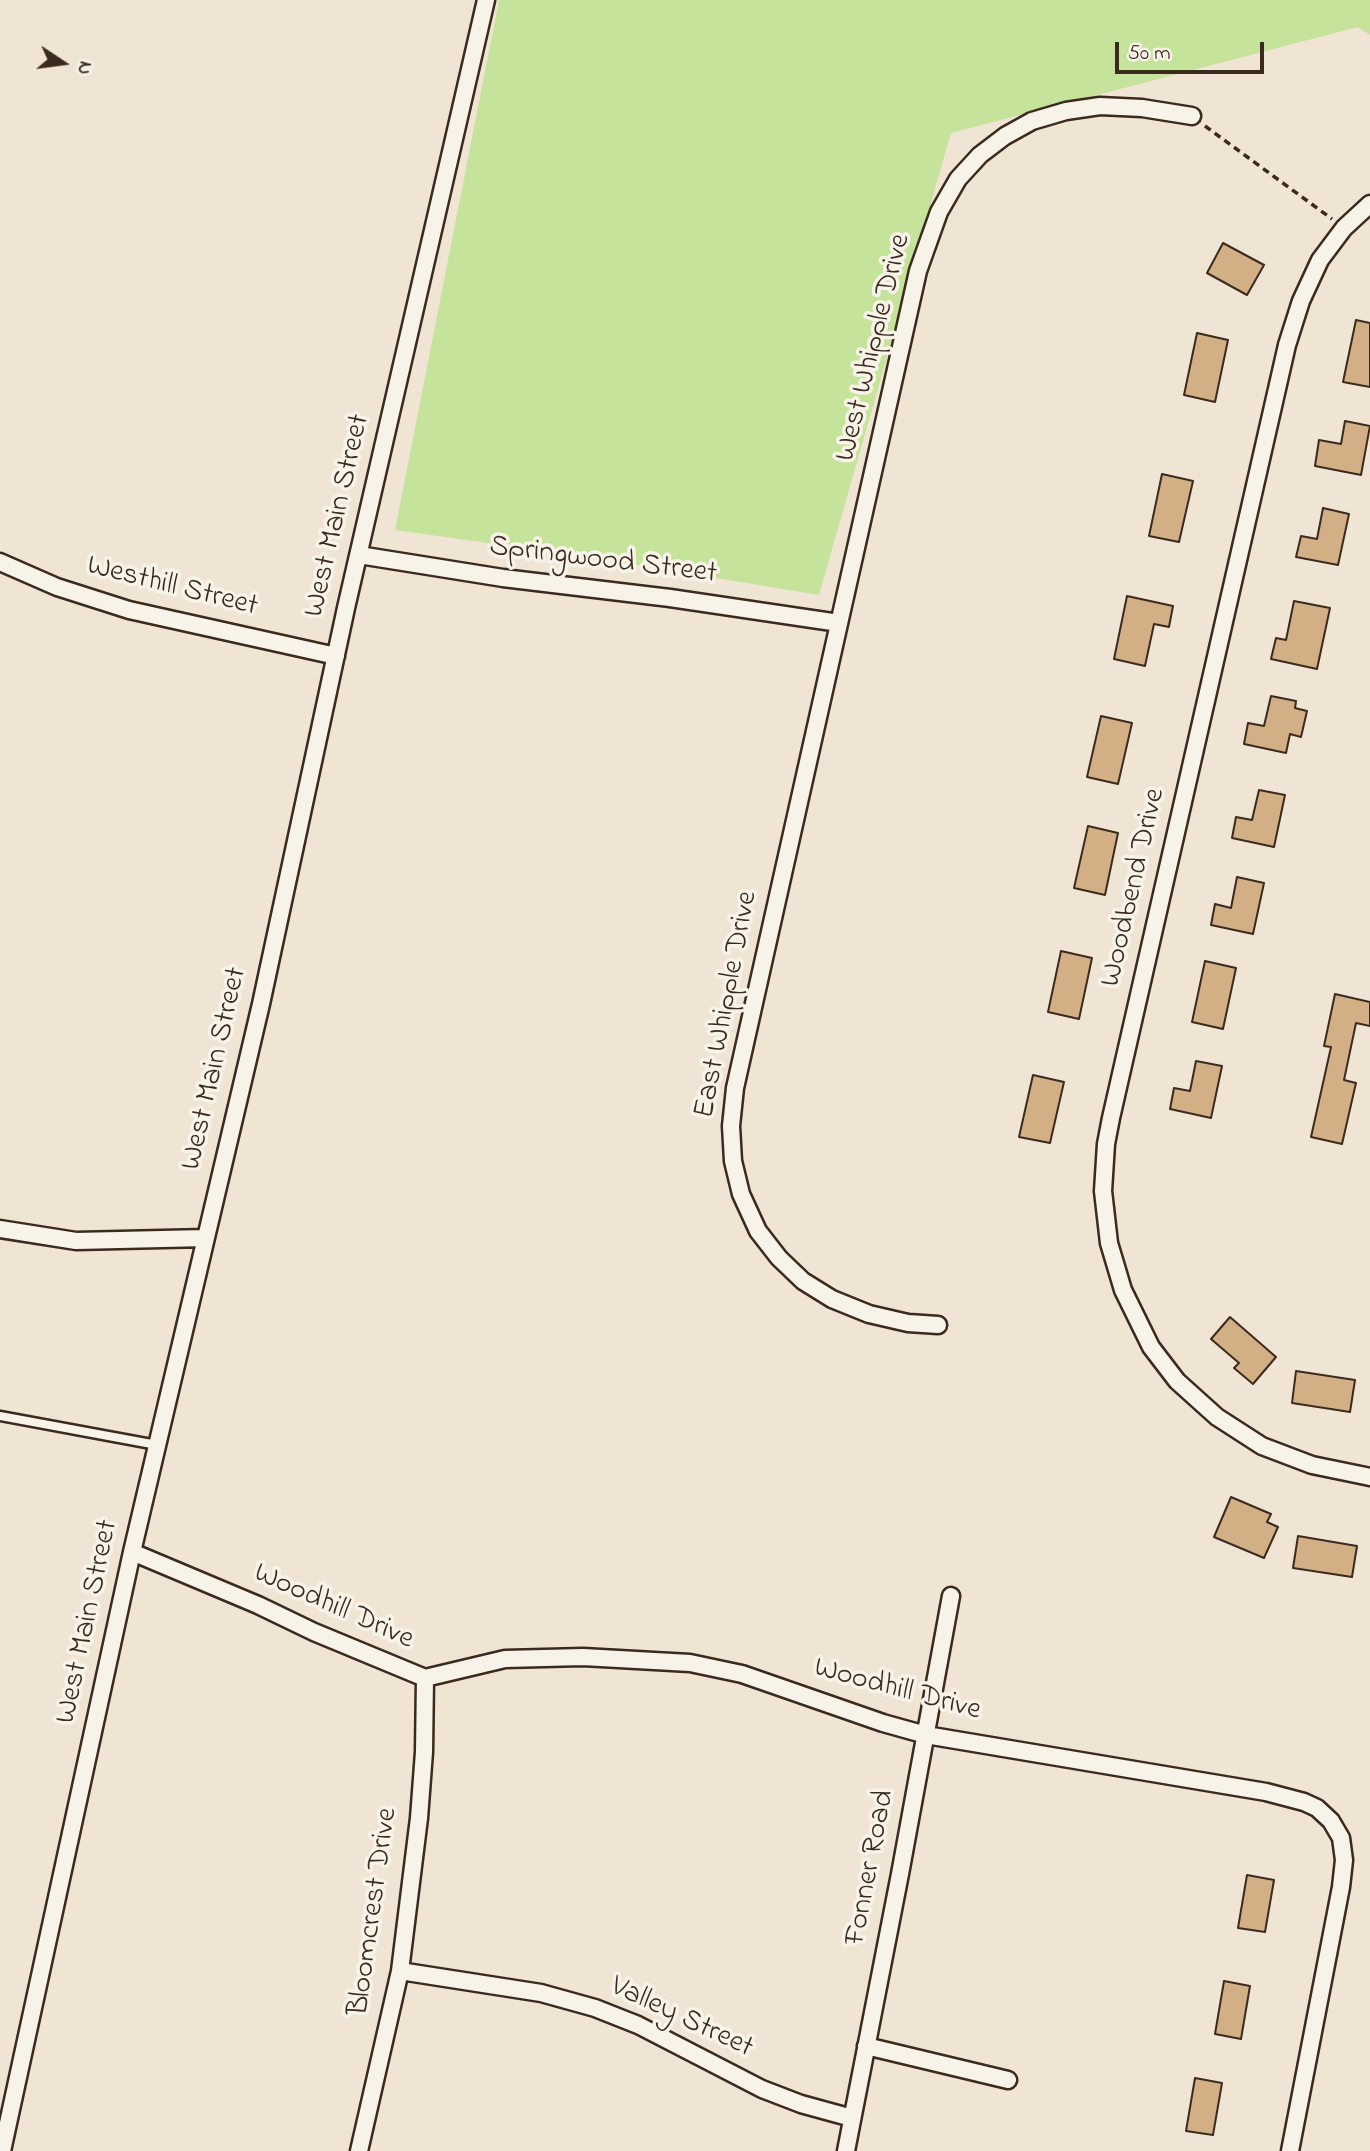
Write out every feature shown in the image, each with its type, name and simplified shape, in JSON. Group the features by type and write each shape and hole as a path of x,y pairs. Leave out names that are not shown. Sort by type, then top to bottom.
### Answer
{"street":[{"name":"West Main Street","path":"2,2151 132,1552 261,1004 336,656 486,0"},
{"name":"West Whipple Drive","path":"839,623 918,271 939,212 958,179 979,155 1005,136 1032,121 1066,111 1100,107 1142,108 1192,116"},
{"name":"Woodbend Drive","path":"1370,204 1344,228 1320,260 1310,278 1287,345 1111,1118 1103,1166 1108,1243 1123,1290 1151,1346 1177,1381 1217,1417 1262,1446 1312,1465 1370,1477"},
{"name":"Springwood Street","path":"359,555 503,578 670,598 839,623"},
{"name":"Westhill Street","path":"0,562 93,600 336,656"},
{"name":"East Whipple Drive","path":"839,623 735,1088 731,1126 733,1161 741,1194 758,1231 779,1258 803,1281 832,1299 869,1314 908,1323 938,1325"},
{"path":"0,1229 76,1241 206,1238"},
{"name":"Woodhill Drive","path":"132,1552 425,1678 505,1659 583,1657 690,1662 742,1674 883,1723 926,1735 1266,1792 1317,1808 1331,1821 1341,1838 1341,1887 1290,2151"},
{"name":"Fonner Road","path":"846,2151 951,1596"},
{"name":"Bloomcrest Drive","path":"359,2151 400,1971 420,1805 425,1678"},
{"name":"Valley Street","path":"400,1971 541,1993 595,2008 638,2025 762,2089 801,2104 852,2118"},
{"path":"866,2046 1007,2080"}],"lane":[{"path":"0,1416 157,1446"}],"path":[{"path":"1192,116 1344,228"}],"green space":[{"path":"499,0 1370,0 1370,35 1358,27 951,133 819,595 595,558 395,530"}],"building":[{"path":"1223,243 1264,265 1247,295 1207,273"},
{"path":"1356,320 1370,323 1370,387 1343,382"},
{"path":"1197,333 1228,340 1215,402 1184,395"},
{"path":"1345,421 1370,426 1361,475 1315,466 1319,440 1341,444"},
{"path":"1162,474 1193,481 1179,542 1149,536"},
{"path":"1323,508 1349,514 1338,565 1296,557 1301,536 1317,539"},
{"path":"1127,596 1173,606 1169,627 1154,624 1145,666 1114,659"},
{"path":"1294,601 1330,608 1317,669 1271,659 1276,638 1286,640"},
{"path":"1271,696 1296,701 1295,708 1307,711 1301,737 1290,734 1286,753 1244,744 1248,723 1264,726"},
{"path":"1101,716 1132,723 1118,784 1087,777"},
{"path":"1259,790 1285,795 1274,847 1232,838 1236,817 1252,820"},
{"path":"1088,826 1118,833 1105,895 1074,888"},
{"path":"1237,877 1264,883 1253,934 1211,925 1215,904 1231,908"},
{"path":"1061,951 1092,958 1079,1019 1048,1012"},
{"path":"1205,961 1236,968 1223,1029 1192,1022"},
{"path":"1335,994 1370,1002 1370,1026 1356,1023 1344,1080 1356,1083 1342,1144 1311,1137 1331,1047 1324,1046"},
{"path":"1196,1061 1222,1066 1211,1118 1170,1109 1174,1088 1190,1091"},
{"path":"1033,1075 1064,1082 1050,1143 1019,1137"},
{"path":"1230,1317 1276,1357 1253,1384 1234,1368 1239,1363 1211,1339"},
{"path":"1296,1371 1355,1380 1350,1412 1292,1403"},
{"path":"1231,1497 1271,1514 1267,1522 1278,1527 1264,1558 1214,1537"},
{"path":"1298,1536 1357,1546 1352,1577 1293,1568"},
{"path":"1247,1875 1274,1880 1265,1932 1238,1928"},
{"path":"1224,1981 1250,1986 1241,2039 1215,2034"},
{"path":"1195,2078 1222,2083 1213,2135 1186,2131"}]}
